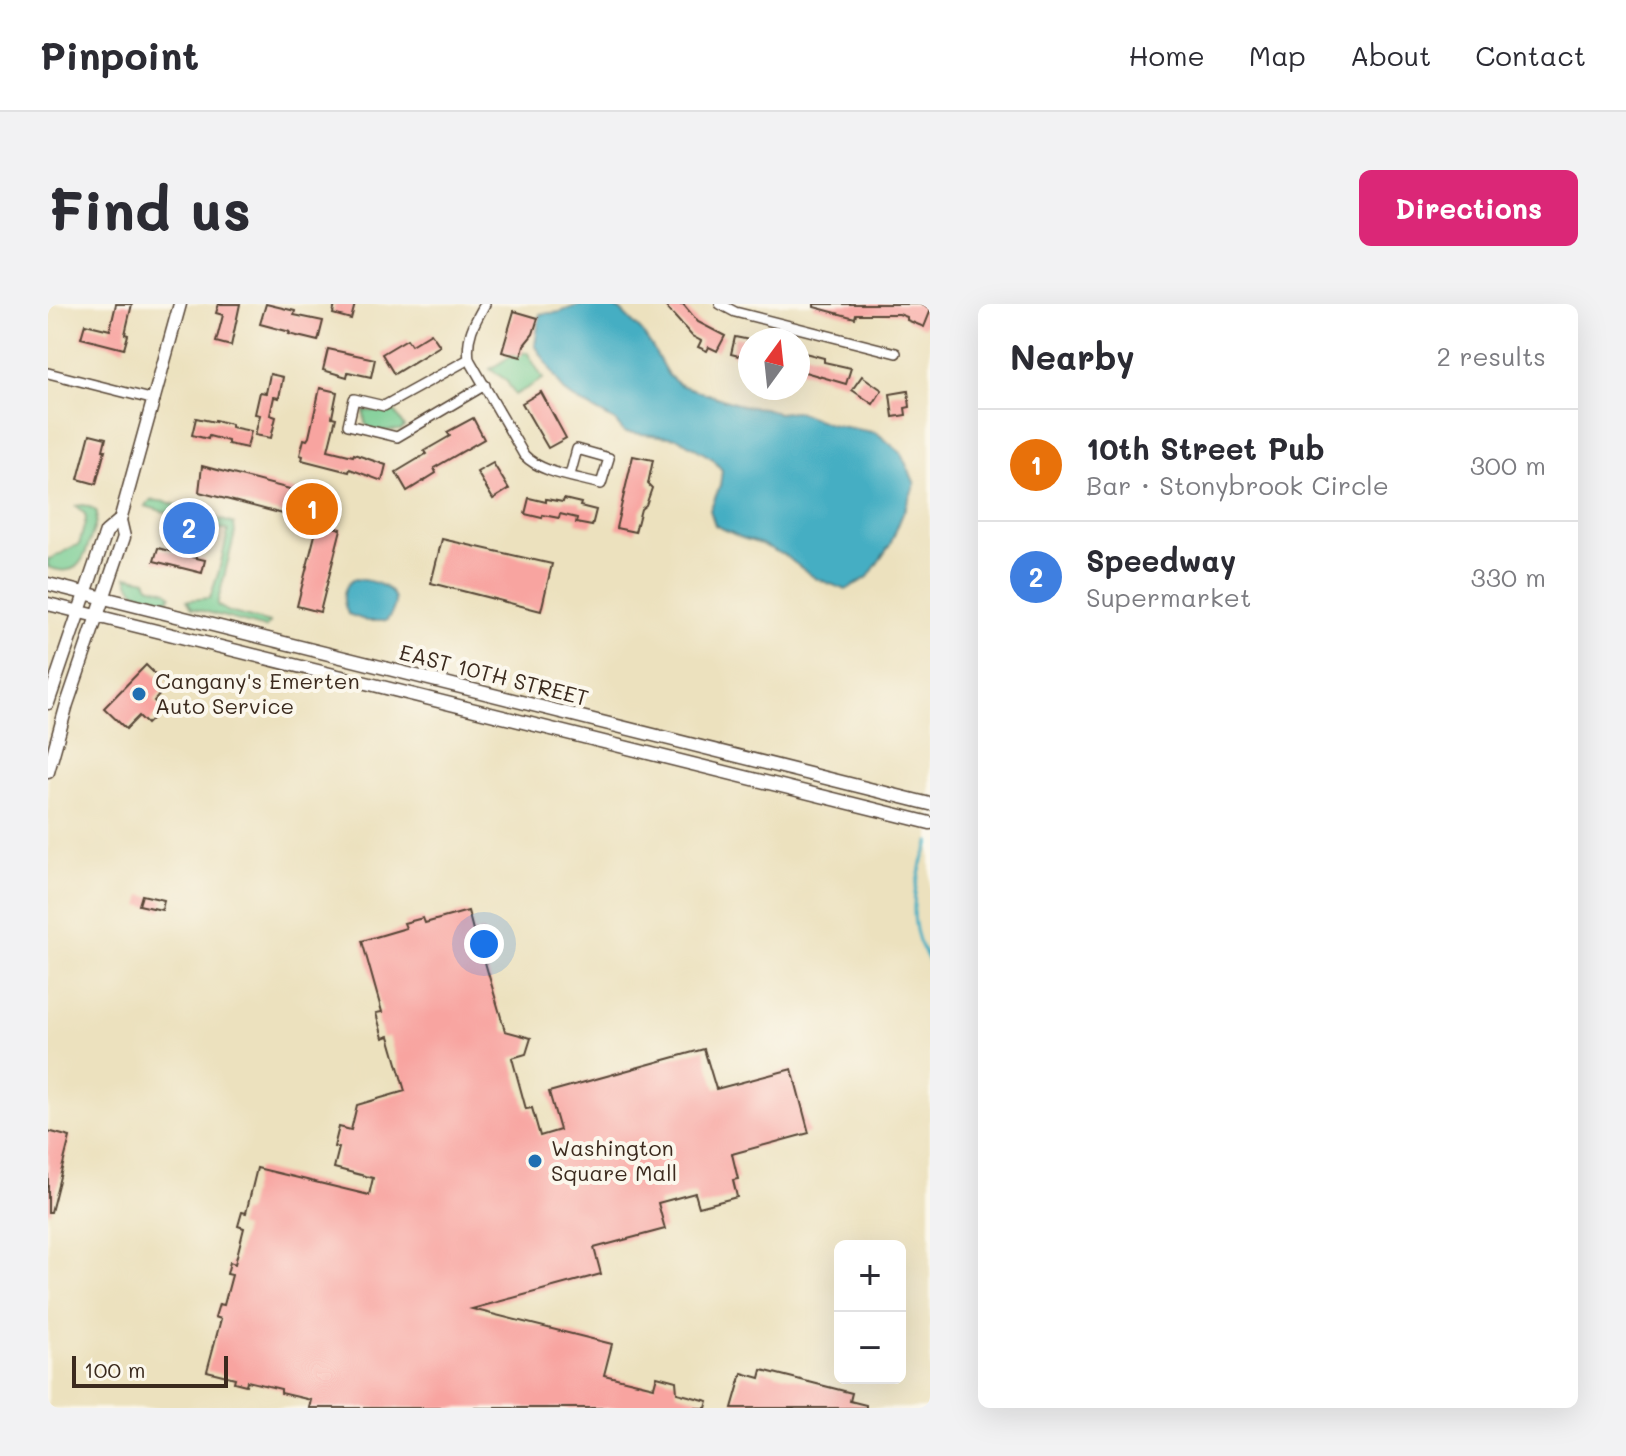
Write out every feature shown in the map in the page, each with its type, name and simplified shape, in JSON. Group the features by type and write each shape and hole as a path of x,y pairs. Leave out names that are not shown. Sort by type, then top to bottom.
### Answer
{"main road":[{"path":"48,772 67,704 124,537 120,520 180,304"},
{"path":"48,703 106,532 120,520"},
{"name":"EAST 10TH STREET","path":"48,584 930,804"},
{"name":"EAST 10TH STREET","path":"48,604 930,823"}],"street":[{"path":"485,304 470,332 469,359 529,461 542,468 601,484 609,458 577,449 570,475"},
{"path":"720,304 735,312 896,353"},
{"path":"469,359 384,406 354,399 348,425 397,437 485,385"},
{"path":"48,373 155,400"}],"green space":[{"path":"527,352 543,379 515,395 506,380 490,369 513,355"},
{"path":"392,407 404,427 401,430 372,431 365,423 364,411 385,411"},
{"path":"151,500 167,502 234,524 235,533 217,605 229,612 270,623 265,628 192,608 187,600 210,598 228,531 145,506"},
{"path":"83,505 97,512 82,560 72,569 48,567 48,559 79,545 86,519 76,506"},
{"path":"127,576 146,580 149,586 171,595 168,600 143,595 133,588"}],"water":[{"path":"586,304 606,304 620,310 641,331 668,375 680,385 743,406 778,413 796,411 829,424 877,433 901,453 915,484 890,545 868,577 846,590 815,578 784,555 715,525 710,510 720,486 722,470 713,459 678,438 624,432 615,421 565,392 535,345 540,314 557,313"},
{"path":"354,579 373,582 393,595 393,611 386,621 367,621 348,614 344,595"}],"building":[{"path":"116,304 132,304 124,349 81,338 85,324 110,330"},
{"path":"219,304 240,304 231,346 216,342 223,315 216,313"},
{"path":"266,304 295,311 294,315 323,321 318,341 260,324"},
{"path":"335,304 355,304 351,319 333,314"},
{"path":"683,304 698,322 725,336 717,351 698,347 701,341 692,336 666,307"},
{"path":"814,304 920,304 930,308 930,312 924,327 899,314 856,314 855,318 814,307"},
{"path":"514,311 538,318 521,357 502,352"},
{"path":"431,333 440,346 394,374 382,354 407,339 411,345"},
{"path":"735,337 738,338 738,356 731,354"},
{"path":"328,349 375,359 371,377 348,372 347,377 323,370"},
{"path":"810,354 824,358 824,362 851,368 846,384 810,374"},
{"path":"270,374 283,377 279,398 274,397 270,415 276,417 271,438 255,435 260,415 255,414 260,392 266,393"},
{"path":"862,376 882,390 873,404 852,390"},
{"path":"320,388 337,392 332,417 336,418 328,450 354,454 386,465 382,481 350,469 349,472 302,460 303,456 300,455 304,439 309,437"},
{"path":"908,391 910,407 905,408 906,415 893,417 890,394"},
{"path":"541,392 566,438 548,448 522,403"},
{"path":"196,418 215,420 251,431 247,448 209,436 208,439 192,435"},
{"path":"473,418 484,439 434,468 436,473 407,491 396,472 450,436 447,432"},
{"path":"90,434 106,438 96,484 78,479"},
{"path":"633,456 653,460 648,484 652,488 646,505 641,509 635,532 616,528"},
{"path":"493,463 509,489 493,499 477,472"},
{"path":"202,466 324,498 317,523 199,492"},
{"path":"529,498 581,503 580,506 596,510 592,526 576,523 577,518 560,514 559,518 543,515 542,518 525,514"},
{"path":"172,515 210,524 205,541 196,539 192,557 205,560 202,573 154,561 158,548 173,552 178,534 167,532"},
{"path":"318,523 341,529 320,612 297,606"},
{"path":"442,539 552,564 541,611 431,583"},
{"name":"Cangany's Emerten Auto Service","path":"146,665 167,686 154,701 162,709 147,724 139,716 126,729 104,708"},
{"path":"142,895 164,900 162,910 139,905"},
{"name":"Washington Square Mall","path":"468,911 474,934 483,931 490,957 484,959 505,1031 531,1038 526,1054 512,1058 526,1109 532,1108 540,1136 560,1130 549,1092 704,1049 716,1089 792,1069 809,1133 732,1154 738,1179 733,1180 737,1197 699,1207 695,1193 658,1203 665,1229 594,1248 601,1274 472,1309 612,1344 604,1375 654,1387 657,1376 676,1381 677,1393 708,1401 706,1408 309,1408 311,1400 281,1393 281,1389 247,1381 246,1385 234,1382 235,1378 207,1371 221,1319 215,1317 219,1304 224,1305 232,1275 227,1274 230,1262 235,1264 244,1228 238,1226 242,1212 246,1213 257,1168 369,1195 373,1178 334,1168 339,1148 334,1147 339,1127 351,1130 357,1105 405,1091 389,1036 383,1038 376,1013 382,1012 362,941 406,928 404,923 423,918 425,923"},
{"path":"48,1131 70,1137 51,1212 48,1212"},
{"path":"762,1370 852,1393 850,1401 866,1405 866,1408 732,1408 742,1373 760,1378"}],"waterway":[{"path":"930,842 921,866 914,904 919,941 930,964"}],"place":[{"name":"10th Street Pub","path":"312,509"},
{"name":"Speedway","path":"189,528"},
{"name":"Cangany's Emerten Auto Service","path":"139,694"},
{"name":"Washington Square Mall","path":"535,1161"}]}
